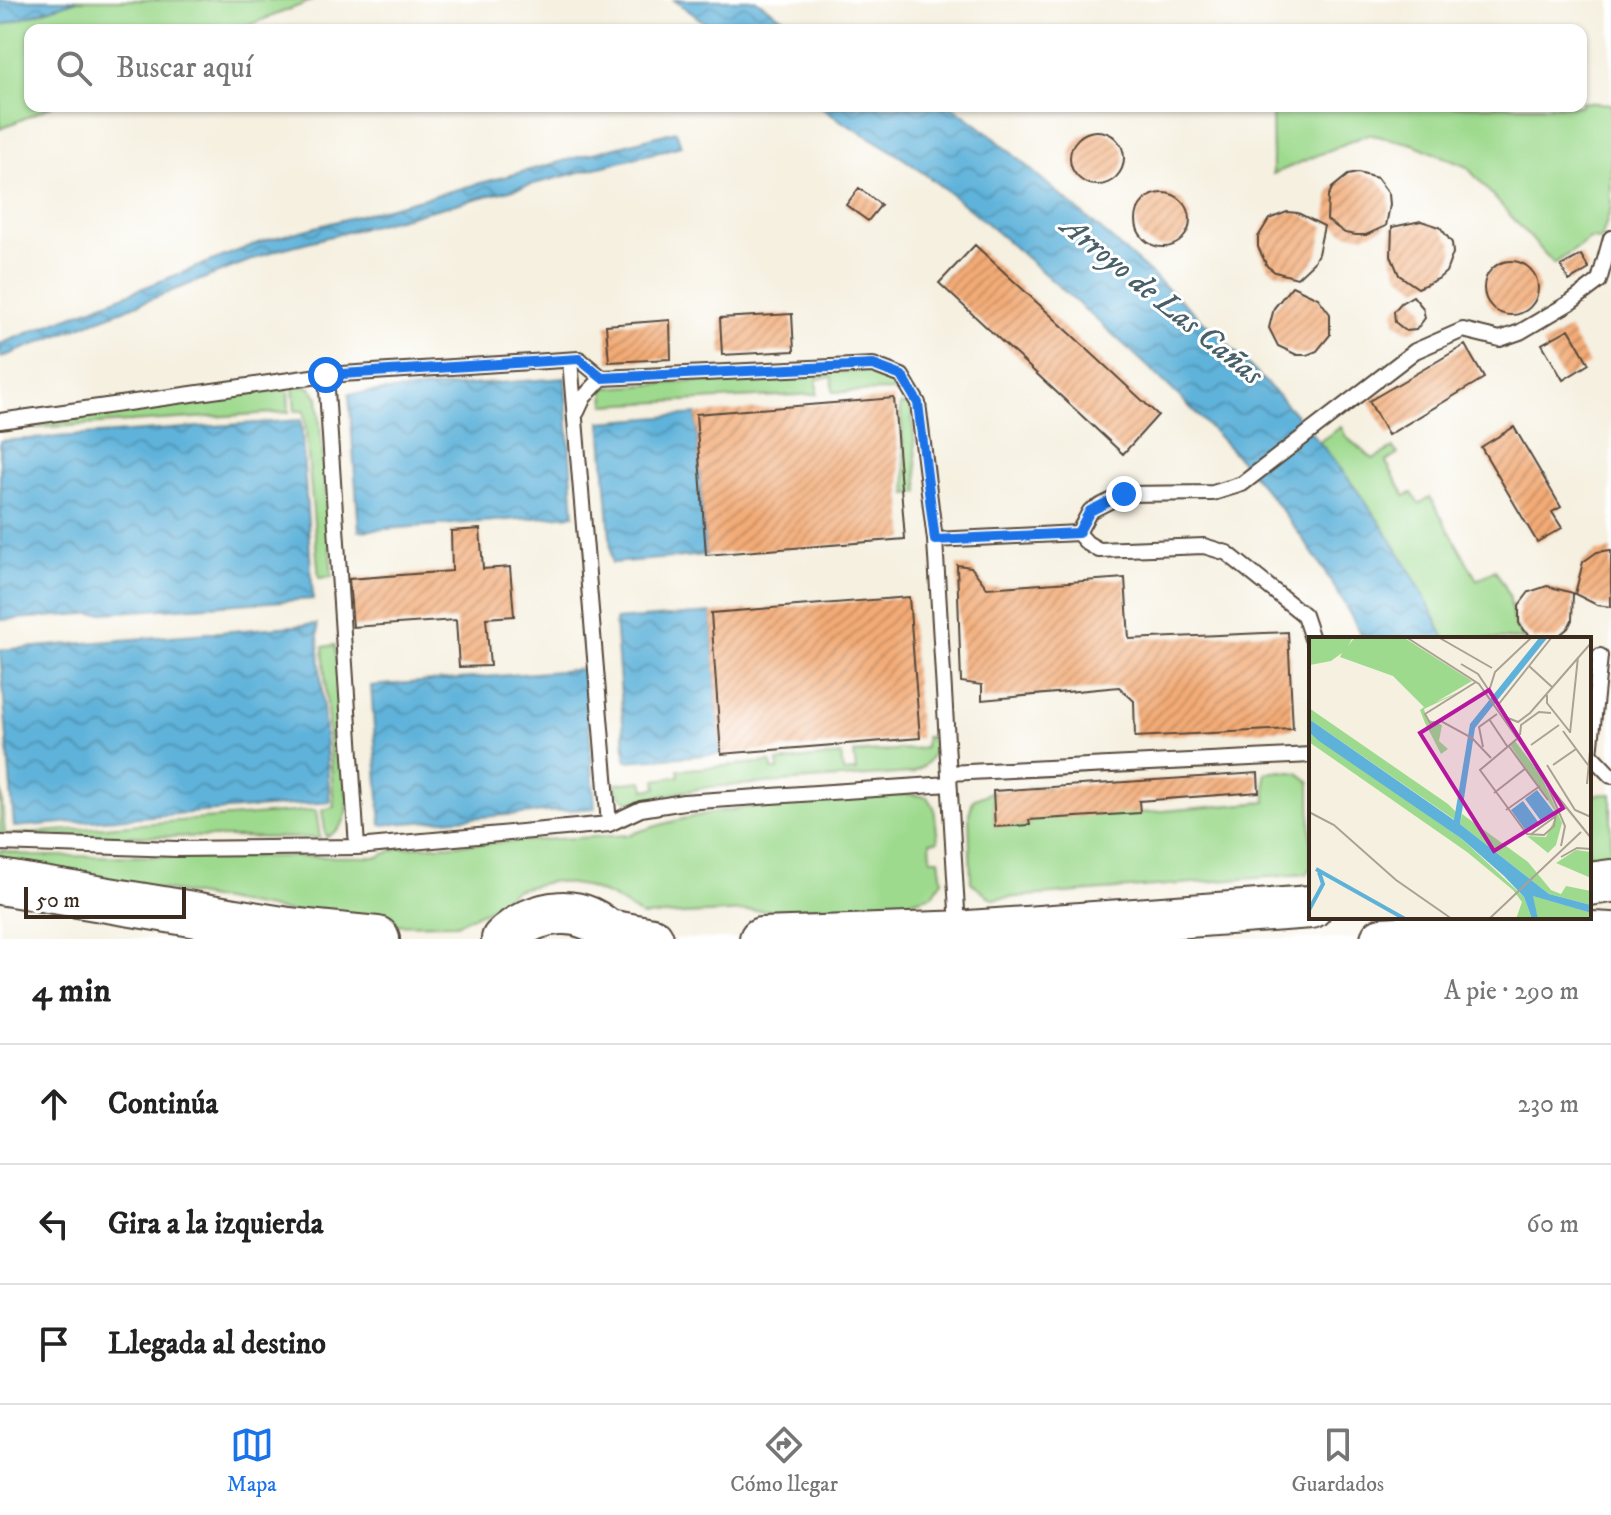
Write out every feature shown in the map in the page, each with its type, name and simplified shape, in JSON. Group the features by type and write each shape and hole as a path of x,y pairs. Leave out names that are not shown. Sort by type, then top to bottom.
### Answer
{"highway":[{"path":"0,882 288,930 377,939"}],"main road":[{"path":"1591,884 1611,881"},
{"path":"761,939 959,932 1309,907"},
{"path":"502,939 526,920 554,913 583,916 611,935 652,939"},
{"path":"1382,939 1533,930 1592,935"}],"lane":[{"path":"1078,533 1090,511 1124,494 1213,493 1242,484 1415,351 1437,339 1463,330 1500,339 1520,332 1571,302 1599,281 1611,238"},
{"path":"0,421 326,375 579,359 602,378 873,365 902,376 918,403 935,540 959,932"},
{"path":"570,360 609,824"},
{"path":"326,375 357,847"},
{"path":"575,415 584,397 602,378"},
{"path":"935,540 1078,533"},
{"path":"1078,533 1099,550 1204,546 1227,553 1304,615 1311,637"},
{"path":"1591,744 1600,656"},
{"path":"0,843 177,849 357,847 609,824 641,809 684,802 949,778 1309,755"},
{"path":"1591,755 1611,776"}],"green space":[{"path":"49,0 314,0 252,24 24,24 24,112 38,112 0,129 0,18"},
{"path":"1587,102 1611,104 1611,208 1601,240 1590,239 1554,264 1467,167 1413,144 1368,134 1273,174 1272,112 1587,112"},
{"path":"863,370 890,380 900,388 909,399 903,400 901,391 833,392 832,377 817,379 817,394 605,405 604,388"},
{"path":"293,385 309,387 318,397 332,577 319,578 304,411 295,411"},
{"path":"288,388 289,412 2,430"},
{"path":"911,404 919,492 907,494 900,405"},
{"path":"1341,427 1346,437 1373,459 1393,448 1398,454 1386,462 1405,496 1412,493 1419,504 1430,497 1477,580 1495,570 1509,595 1515,625 1523,637 1444,637 1364,500 1319,442"},
{"path":"335,645 348,809 340,826 326,837 322,810 334,807 323,647"},
{"path":"935,736 930,759 912,773 709,787 630,802 616,790 615,784 643,781 645,790 657,788 656,780 679,776 678,770 771,762 772,770 778,770 778,762 841,755 843,772 856,771 854,753 925,748 926,737"},
{"path":"1265,773 1298,773 1309,781 1309,870 1306,874 992,899 971,882 969,814 973,800 993,791 995,826 1029,825 1028,788 1047,787 1140,813 1266,802"},
{"path":"0,778 5,835 0,834"},
{"path":"910,794 927,797 934,807 938,841 930,842 931,859 939,859 942,880 933,895 901,904 642,916 612,897 584,886 553,881 515,890 488,910 456,924 366,925 0,861 0,850 32,856 378,857 398,848 629,835 663,824 732,810"},
{"path":"1611,794 1611,851 1591,857 1591,795"},
{"path":"316,810 320,838 5,835"}],"water":[{"path":"0,0 77,0 0,26"},
{"path":"674,0 756,0 792,24 707,24"},
{"name":"Arroyo de Las Cañas","path":"828,112 960,112 992,136 1186,305 1247,363 1304,425 1357,490 1404,561 1444,637 1362,637 1305,541 1236,455 1198,415 1117,338 974,213 900,156"},
{"path":"676,131 681,146 277,250 0,358 0,344 263,241"},
{"path":"565,378 574,515 359,531 349,394"},
{"path":"696,414 706,555 612,563 601,422"},
{"path":"301,420 313,599 0,620 0,441"},
{"path":"711,613 721,754 626,761 615,620"},
{"path":"317,624 330,802 14,827 0,650"},
{"path":"585,669 595,808 381,825 371,686"}],"building":[{"path":"1097,131 1116,139 1124,158 1116,177 1097,185 1078,177 1070,158 1078,139"},
{"path":"1358,173 1377,178 1389,194 1386,226 1366,235 1345,233 1327,220 1328,197 1332,188 1348,175"},
{"path":"859,188 881,205 868,221 846,205"},
{"path":"1163,193 1182,201 1190,220 1182,239 1163,247 1144,239 1136,220 1144,201"},
{"path":"1287,212 1298,213 1324,226 1318,254 1297,278 1275,272 1267,266 1258,247 1258,237 1269,219"},
{"path":"1421,221 1440,227 1452,243 1453,253 1446,272 1418,288 1399,275 1391,256 1392,227"},
{"path":"975,245 1158,415 1123,454 939,283"},
{"path":"1581,255 1589,269 1569,281 1561,266"},
{"path":"1511,261 1530,269 1538,288 1530,307 1511,315 1492,307 1484,288 1492,269"},
{"path":"1292,286 1318,298 1330,314 1330,335 1317,351 1307,355 1297,355 1278,346 1269,328 1274,308"},
{"path":"1413,296 1423,308 1425,318 1416,330 1406,331 1395,322 1394,311"},
{"path":"792,314 794,351 722,355 720,318"},
{"path":"670,320 671,359 609,362 606,325"},
{"path":"1569,329 1589,364 1563,380 1542,344"},
{"path":"1465,345 1484,378 1388,435 1369,401"},
{"path":"894,398 905,539 706,555 696,414"},
{"path":"1514,427 1561,507 1552,512 1562,528 1537,542 1481,447"},
{"path":"480,529 483,569 510,567 514,616 486,618 490,666 459,667 456,620 353,627 349,579 452,571 451,531"},
{"path":"1611,550 1611,607 1597,605 1575,594 1583,562 1597,552"},
{"path":"957,565 971,567 987,588 1125,578 1129,639 1288,632 1293,729 1135,737 1134,701 1119,687 982,700 982,685 961,682"},
{"path":"1547,586 1573,593 1572,620 1557,637 1532,637 1523,630 1519,623 1519,605 1529,592"},
{"path":"909,597 920,738 721,754 711,613"},
{"path":"1258,773 1259,792 1139,801 1140,813 1029,820 1030,825 995,827 993,791"}],"route":[{"path":"326,375 579,359 602,378 873,365 902,376 918,403 935,540 1078,533 1090,511 1124,494"}]}
